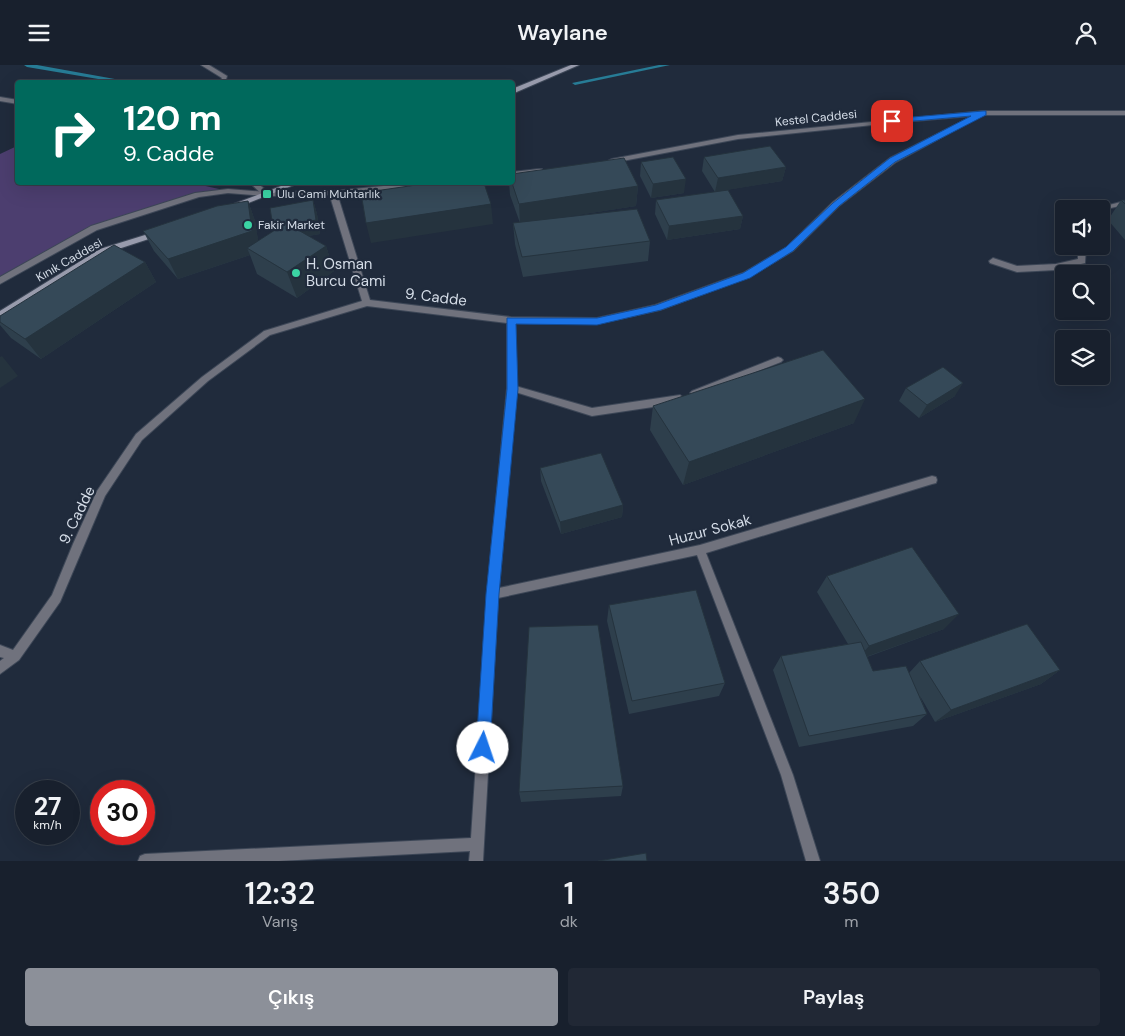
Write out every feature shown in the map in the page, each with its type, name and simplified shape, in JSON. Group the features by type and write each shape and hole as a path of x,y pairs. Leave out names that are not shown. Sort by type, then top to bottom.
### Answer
{"main road":[{"path":"515,90 576,65"},
{"path":"230,207 289,185"},
{"name":"Kınık Caddesi","path":"0,315 103,251 167,229"}],"street":[{"path":"204,65 224,80"},
{"path":"0,99 15,102"},
{"name":"Kestel Caddesi","path":"605,163 738,137 983,113 1124,114"},
{"name":"9. Cadde","path":"0,667 16,656 56,598 101,494 139,437 205,379 267,333 367,303 511,320 597,321 658,308 746,275 790,249 836,205 893,160 983,113"},
{"path":"515,174 549,170"},
{"path":"256,185 267,194"},
{"path":"0,281 94,228 198,195 228,191 267,194 334,193 412,185"},
{"path":"334,193 367,303"},
{"path":"1110,206 1125,203"},
{"path":"993,261 1017,269 1056,267 1082,261 1082,255"},
{"path":"476,861 492,594 512,389 511,320"},
{"path":"512,389 592,411 677,401 778,360"},
{"name":"Huzur Sokak","path":"492,594 700,550 932,480"},
{"path":"700,550 787,775 813,861"},
{"path":"0,651 16,656"},
{"path":"145,861 477,844"}],"shaded area":[{"path":"15,147 15,185 201,185 228,191 198,195 94,228 0,281 0,154"}],"building":[{"path":"770,146 786,167 718,178 704,157"},
{"path":"673,157 686,179 653,184 641,162"},
{"path":"624,158 638,186 519,204 513,185 515,185 515,174"},
{"path":"416,185 485,185 491,204 366,223 361,193"},
{"path":"728,190 743,216 669,226 656,200"},
{"path":"313,200 316,220 288,225 286,223 282,226 273,227 270,208"},
{"path":"248,201 252,231 168,259 143,231 217,206"},
{"path":"637,209 650,241 522,257 513,223"},
{"path":"286,223 326,246 287,272 247,248"},
{"path":"114,245 145,262 25,339 0,322 0,316"},
{"path":"823,350 865,399 689,462 653,406"},
{"path":"943,367 963,383 927,405 906,388"},
{"path":"601,453 623,505 560,522 540,468"},
{"path":"912,547 959,614 869,646 827,576"},
{"path":"696,590 725,683 632,701 609,605"},
{"path":"1027,624 1060,670 951,710 920,661"},
{"path":"598,625 623,786 519,792 529,627"},
{"path":"861,642 873,671 906,666 927,714 809,736 781,656"},
{"path":"646,853 647,861 598,861"}],"waterway":[{"path":"27,65 117,80"},
{"path":"575,83 667,65"}],"place":[{"name":"Ulu Cami Muhtarlık","path":"267,194"},
{"name":"Fakir Market","path":"248,225"},
{"name":"H. Osman Burcu Cami","path":"296,273"}],"route":[{"path":"483,748 492,594 512,389 511,320 597,321 658,308 746,275 790,249 836,205 893,160 983,113 892,121"}]}
